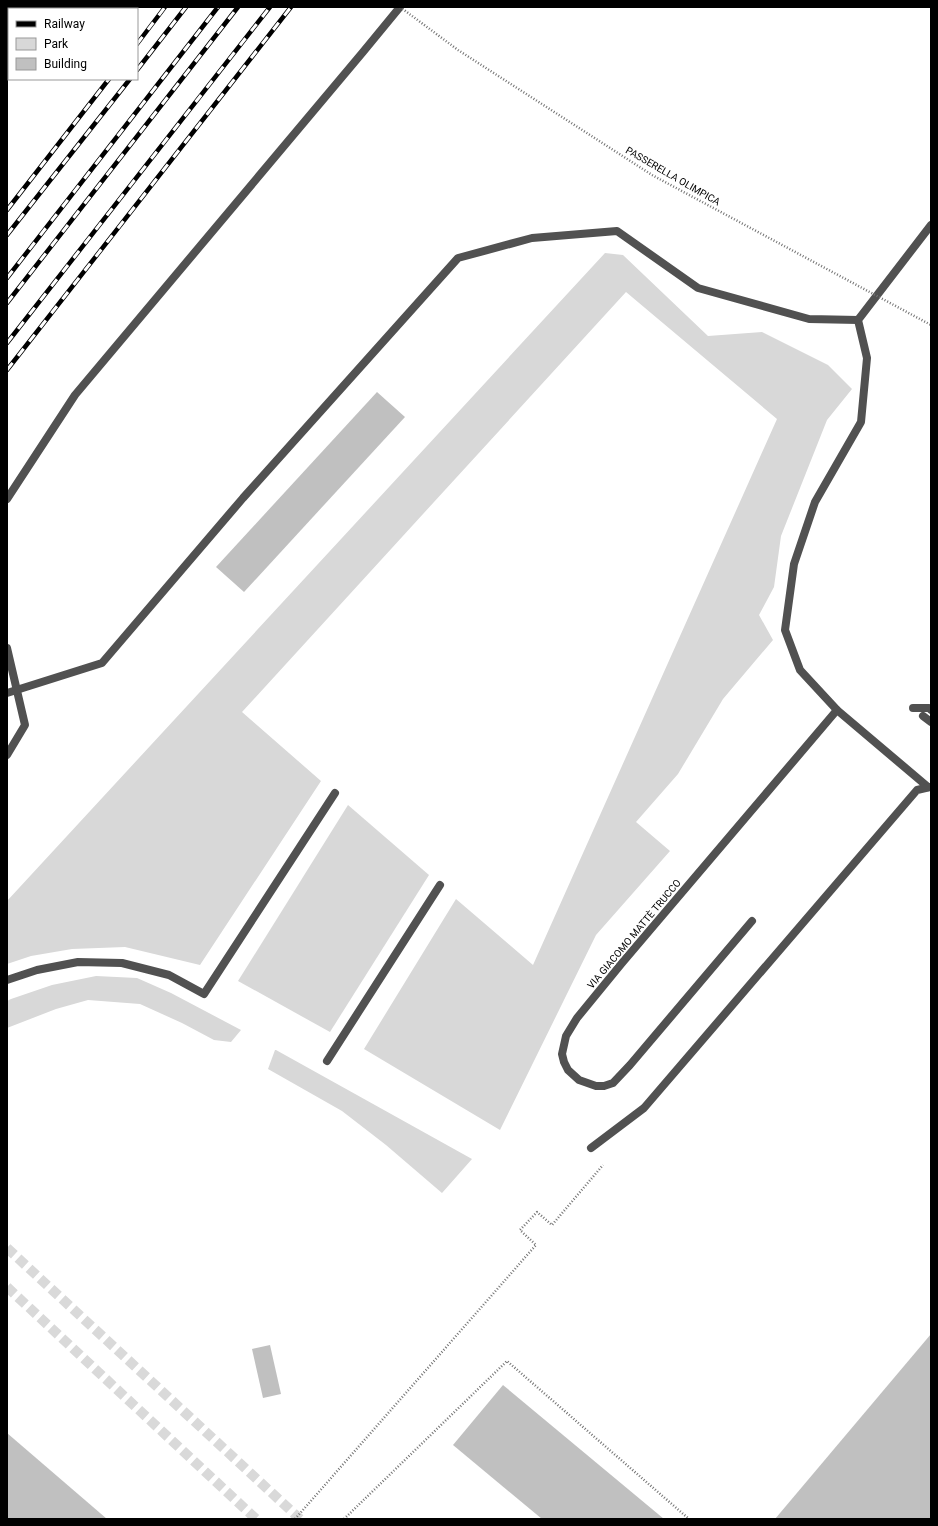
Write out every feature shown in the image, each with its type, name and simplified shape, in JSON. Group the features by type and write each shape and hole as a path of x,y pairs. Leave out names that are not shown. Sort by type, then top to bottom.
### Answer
{"lane":[{"path":"7,499 75,395 400,7"},
{"path":"858,320 931,225"},
{"path":"7,693 102,663 243,498 458,258 532,238 617,231 698,288 809,319 858,320"},
{"path":"858,320 867,358 861,422 815,502 794,564 785,630 800,670 837,710 929,787"},
{"path":"7,648 25,725 7,756"},
{"path":"913,708 929,708 931,710"},
{"name":"VIA GIACOMO MATTÈ TRUCCO","path":"752,921 630,1066 613,1083 604,1086 588,1084 579,1080 568,1070 562,1054 566,1036 577,1018 837,710"},
{"path":"923,716 931,722"},
{"path":"591,1148 644,1108 917,790 929,787"},
{"path":"7,980 37,970 78,962 122,963 169,975 204,994 335,793"},
{"path":"327,1061 440,885"}],"path":[{"name":"PASSERELLA OLIMPICA","path":"400,7 458,50 652,175 931,325"},
{"path":"295,1519 536,1245 520,1230 536,1212 552,1225 603,1165"},
{"path":"344,1519 507,1361 689,1519"}],"green space":[{"path":"605,253 623,255 708,336 762,332 828,365 852,389 827,420 781,536 774,587 759,615 773,640 723,699 678,774 636,822 670,851 596,935 500,1130 364,1049 456,899 533,965 777,419 626,292 242,712 321,781 200,965 125,947 72,949 31,956 7,964 7,901"},
{"path":"348,805 429,875 330,1032 238,981"},
{"path":"96,976 137,978 171,993 241,1030 231,1042 214,1040 182,1023 140,1004 88,1000 56,1009 7,1028 7,1001 52,985"},
{"path":"275,1050 472,1159 442,1193 386,1145 342,1111 268,1069"}],"building":[{"path":"7,7 65,7 8,8 7,81"},
{"path":"377,392 405,417 244,592 216,567"},
{"path":"931,1334 931,1519 775,1519"},
{"path":"270,1345 281,1394 263,1398 252,1349"},
{"path":"503,1385 664,1519 542,1519 453,1445"},
{"path":"7,1433 107,1519 7,1519"}],"tunnel":[{"path":"7,1248 300,1519"},
{"path":"7,1287 256,1519"}],"railway":[{"path":"138,43 165,7"},
{"path":"138,69 186,7"},
{"path":"7,278 218,7"},
{"path":"7,303 238,7"},
{"path":"7,343 270,7"},
{"path":"7,370 291,7"},
{"path":"7,210 108,80"},
{"path":"7,235 129,80"}]}
